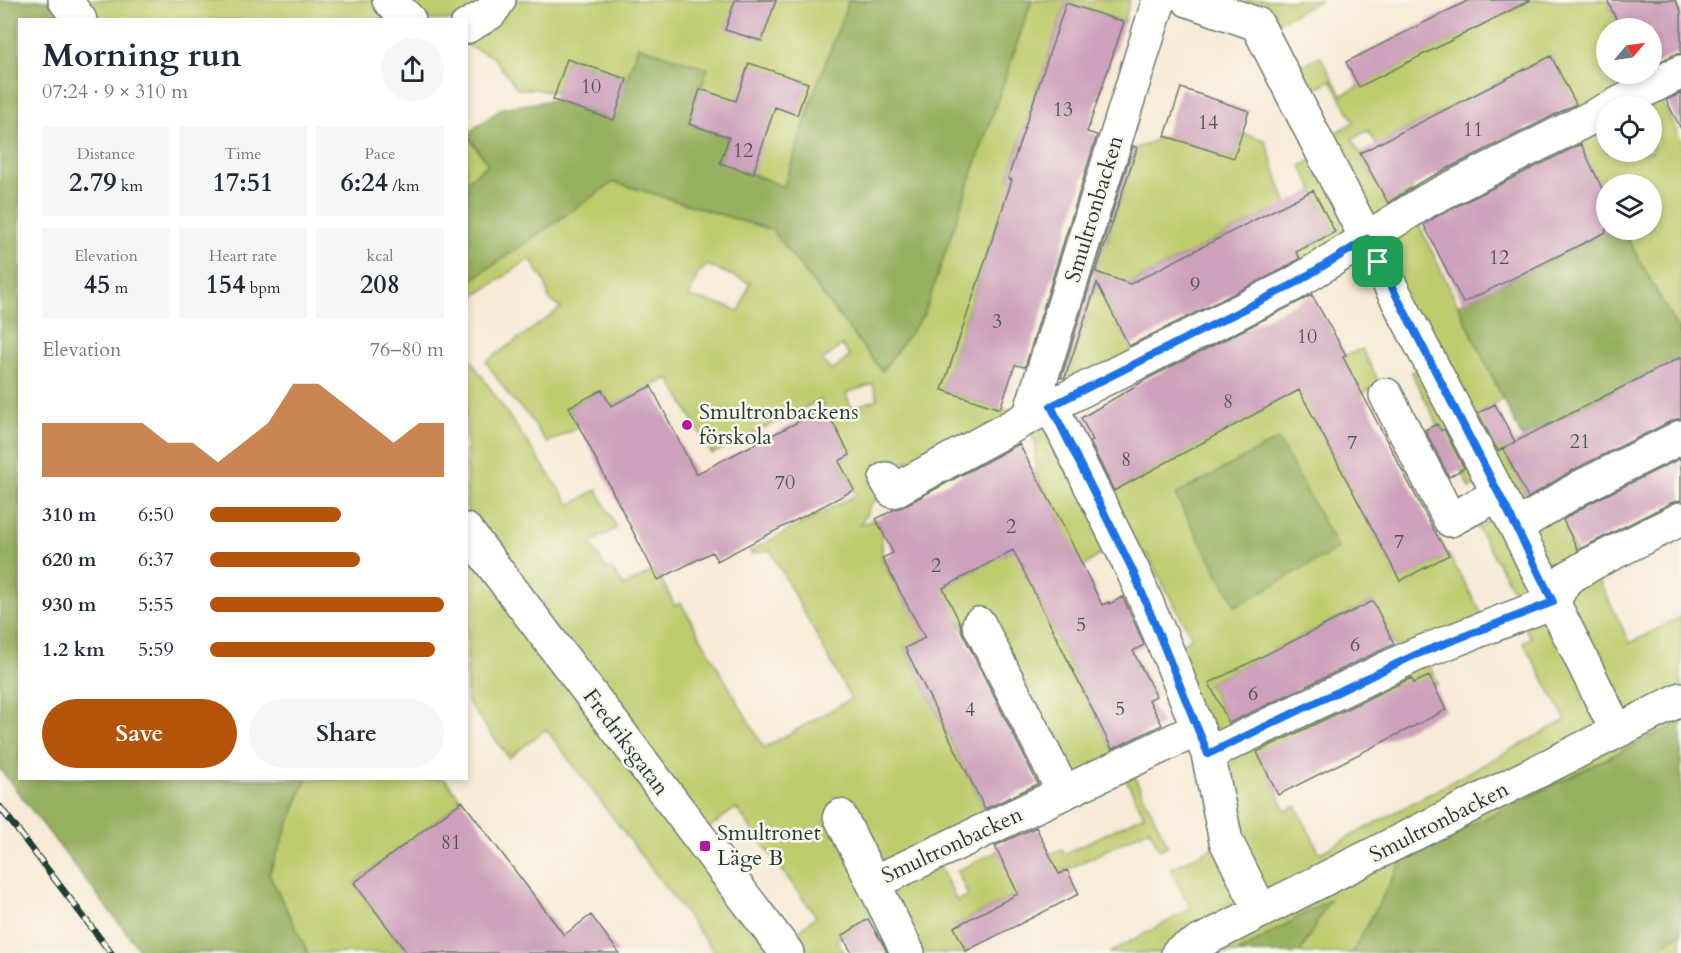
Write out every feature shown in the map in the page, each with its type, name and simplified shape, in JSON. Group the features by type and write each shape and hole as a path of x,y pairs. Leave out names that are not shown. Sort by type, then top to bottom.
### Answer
{"street":[{"path":"65,0 78,18"},
{"path":"389,0 407,18"},
{"path":"468,26 490,13 499,0"},
{"name":"Smultronbacken","path":"1040,411 1160,0"},
{"path":"1188,0 1257,24 1516,527 1617,731"},
{"path":"1634,96 1681,72"},
{"path":"886,479 893,491 1040,411 1292,285 1428,200 1596,115"},
{"path":"1386,395 1450,520 1499,494"},
{"path":"1040,411 1133,571 1203,741 1226,841 1261,911"},
{"path":"1516,527 1579,488 1681,436"},
{"path":"1553,602 1566,579 1681,519"},
{"name":"Fredriksgatan","path":"468,533 787,953"},
{"name":"Smultronbacken","path":"873,883 1064,793 1203,741 1553,602"},
{"path":"980,624 1064,793"},
{"name":"Smultronbacken","path":"1178,953 1681,699"},
{"name":"Smultronbacken","path":"840,816 908,953"}],"green space":[{"path":"0,0 65,0 79,18 18,18 18,780 306,780 269,874 308,953 142,953 0,769"},
{"path":"65,0 849,0 815,91 784,187 753,174 689,124 696,102 567,59 556,93 518,89 493,57 468,45 468,18 78,18"},
{"path":"849,0 1032,0 924,314 882,371 772,230 614,182 468,282 468,180 488,164 468,133 502,108 553,100 613,119 638,46 708,69 689,124 729,137 721,162 784,187 815,91"},
{"path":"1032,0 1130,0 1124,22 1066,3 1008,178 1066,198 1000,215 942,390 1000,409 1029,414 1051,406 1119,540 1083,567 1034,592 1115,755 1128,763 1168,846 1160,850 1149,829 954,926 967,953 908,953 886,910 836,940 845,953 715,953 546,729 509,758 468,702 468,356 570,505 597,490 617,528 590,543 608,571 612,569 624,586 653,571 658,580 661,579 675,606 681,603 764,748 851,699 770,550 752,554 750,551 856,495 839,461 850,455 820,400 712,454 669,378 611,406 602,390 569,407 579,427 547,443 528,415 510,397 486,362 561,308 549,299 545,282 530,259 468,300 468,282 614,182 772,230 882,371 924,314","holes":["707,265 750,283 739,312 728,306 689,297 698,274","842,345 850,356 832,371 822,361","873,384 878,399 851,408 846,393","1030,431 1036,443 1036,475 1062,523 908,607 882,559 882,531 876,519 860,525 873,502 881,497 870,481 921,454 930,471","959,621 1064,793 1120,767 1144,815 1065,854 1062,849 1050,854 1038,831 957,871 968,895 957,901 934,855 987,813 905,648","736,808 816,916 781,945 698,836"]},
{"path":"1246,0 1321,0 1276,23 1301,66 1320,56 1342,95 1526,0 1607,0 1616,18 1596,18 1596,84 1635,84 1640,93 1654,86 1659,96 1596,96 1596,162 1662,162 1662,102 1681,140 1681,336 1628,240 1662,240 1662,174 1596,174 1596,177 1572,128 1578,109 1551,56 1387,139 1413,192 1412,210 1503,399 1484,410 1534,510 1561,518 1681,458 1681,470 1566,531 1584,568 1591,564 1630,643 1681,617 1681,722 1404,858 1352,953 1300,953 1329,900 1237,953 1109,953 1191,909 1170,869 1226,841 1208,754 1426,659 1438,684 1266,770 1286,811 1296,806 1320,853 1566,720 1523,642 1531,638 1524,626 1523,607 1477,527 1507,510 1490,478 1470,488 1411,372 1429,362 1367,239 1302,263 1274,210 1104,297 1132,350 1075,395 1065,379 1100,274 1076,265 1086,234 1108,240 1137,148 1165,136 1234,158 1242,133 1265,140 1286,203 1309,246 1335,232 1301,166 1323,154 1317,143 1354,122 1331,80 1295,100","holes":["1368,130 1404,195 1389,204 1352,139"]},
{"path":"468,137 488,164 468,180"},
{"path":"1596,237 1596,240 1628,240 1681,336 1681,357 1522,438 1458,305"},
{"path":"1233,331 1263,389 1303,379 1346,355 1362,349 1380,384 1314,419 1400,580 1449,555 1489,627 1397,650 1372,601 1209,683 1233,732 1205,744 1167,652 1192,638 1147,554 1140,557 1110,493 1264,409 1224,336"},
{"path":"1278,439 1338,549 1236,606 1175,495"},
{"path":"1681,722 1681,933 1651,953 1352,953 1404,858"},
{"path":"306,780 446,780 462,801 354,883 407,953 308,953 269,874"},
{"path":"1330,899 1300,953 1237,953"},
{"path":"1681,933 1681,953 1651,953"}],"building":[{"path":"735,0 776,0 762,41 725,30"},
{"path":"1469,0 1531,0 1359,87 1346,62"},
{"path":"1607,0 1675,0 1681,11 1681,53 1662,61 1662,18 1616,18"},
{"path":"1066,3 1124,22 1087,132 1097,135 1025,367 1015,365 1000,409 942,390 1012,180 1008,178"},
{"path":"1551,56 1576,104 1419,183 1388,203 1360,153"},
{"path":"567,59 627,79 614,120 553,100"},
{"path":"749,63 808,83 797,115 775,107 753,174 720,163 729,137 689,124 700,89 736,101"},
{"path":"1181,88 1249,111 1234,158 1165,136"},
{"path":"1681,93 1681,129 1666,100"},
{"path":"1581,144 1596,176 1596,237 1463,303 1424,225 1437,216"},
{"path":"1133,146 1137,148 1096,272 1130,284 1313,190 1335,232 1296,252 1300,258 1283,269 1129,346 1097,283 1065,378 1061,378"},
{"path":"1312,295 1346,355 1343,357 1433,529 1449,555 1400,581 1299,390 1114,491 1090,442 1093,440 1081,418 1147,379"},
{"path":"1681,357 1681,418 1571,471 1528,498 1503,448"},
{"name":"Smultronbackens förskola","path":"651,386 696,474 825,408 850,455 839,461 854,490 717,561 712,552 658,580 569,407 602,390 611,406"},
{"path":"1495,404 1515,442 1498,451 1478,413"},
{"path":"1437,424 1441,431 1444,429 1464,468 1449,477 1425,430"},
{"path":"1019,444 1062,523 1102,605 1123,597 1144,645 1133,651 1156,696 1149,700 1162,725 1112,749 1013,550 943,588 962,632 1038,784 985,809 905,648 925,638 882,558 893,553 876,519"},
{"path":"1681,458 1681,500 1578,550 1563,520 1588,504"},
{"path":"1373,601 1394,644 1229,723 1209,683"},
{"path":"1429,676 1446,710 1278,795 1257,752 1411,678 1414,683"},
{"path":"462,801 564,935 591,915 619,953 407,953 354,883"},
{"path":"1036,827 1059,874 1067,870 1079,894 966,951 954,927 1018,894 995,846"},
{"path":"868,919 887,953 852,953 842,936"}],"railway":[{"path":"0,807 111,953"}],"place":[{"name":"Smultronbackens förskola","path":"687,425"},
{"name":"Smultronet Läge B","path":"705,846"}],"route":[{"path":"1367,239 1378,262 1553,602 1415,655 1208,754 1133,571 1051,406 1292,285 1367,239"}]}
